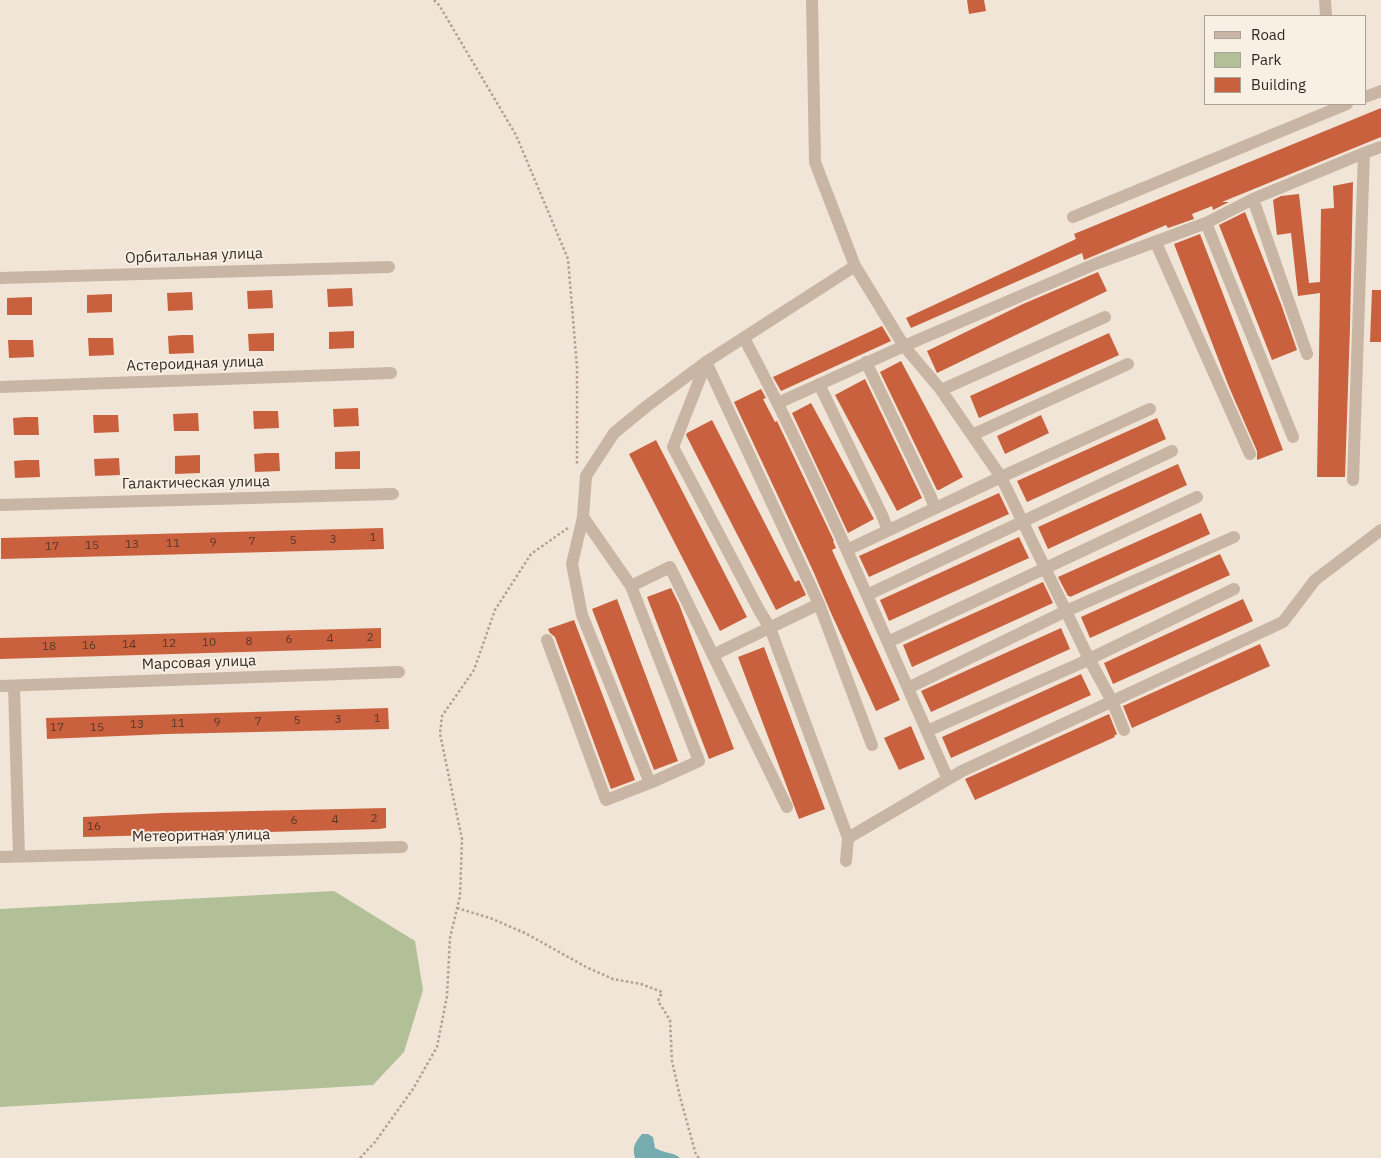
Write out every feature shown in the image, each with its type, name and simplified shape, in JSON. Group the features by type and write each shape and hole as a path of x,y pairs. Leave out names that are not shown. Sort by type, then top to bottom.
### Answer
{"street":[{"path":"812,0 815,162 855,266 904,346 941,390 1001,477 1089,659 1112,701 1124,730"},
{"path":"1325,0 1326,15"},
{"path":"1366,97 1381,91"},
{"path":"1073,217 1342,105"},
{"path":"778,403 866,362 1095,264 1206,223 1254,199 1381,147"},
{"path":"1354,480 1364,153"},
{"path":"1254,199 1307,354"},
{"path":"1206,223 1294,437"},
{"path":"1156,243 1250,454"},
{"path":"650,783 582,616 572,564 583,517 586,476 614,433 647,406 706,362 855,266"},
{"name":"Орбитальная улица","path":"0,278 390,267"},
{"path":"941,390 1105,317"},
{"path":"744,338 778,403 847,550 948,779"},
{"path":"706,362 819,604 872,745"},
{"path":"706,362 673,447 770,628 848,838 846,861"},
{"path":"866,362 935,508"},
{"path":"972,435 1128,364"},
{"name":"Астероидная улица","path":"0,388 392,373"},
{"path":"820,384 888,530"},
{"path":"847,550 1150,409"},
{"path":"867,595 1172,451"},
{"name":"Галактическая улица","path":"0,505 393,494"},
{"path":"888,642 1197,497"},
{"path":"547,640 606,800 699,761 631,586 583,517"},
{"path":"848,838 962,771 1283,622 1315,580 1381,530"},
{"path":"908,688 1066,612 1234,538"},
{"path":"631,586 670,567 786,807"},
{"path":"927,731 1089,659 1234,589"},
{"path":"713,655 819,604"},
{"name":"Марсовая улица","path":"0,686 399,672"},
{"path":"14,686 19,856"},
{"name":"Метеоритная улица","path":"0,857 402,847"}],"path":[{"path":"434,0 439,5 516,135 568,259 577,366 577,468"},
{"path":"360,1158 375,1142 413,1089 437,1047 447,996 450,938 460,896 462,839 440,734 442,716 474,670 495,610 531,554 583,517"},
{"path":"457,908 490,918 525,933 588,968 613,979 641,984 662,992 658,1001 670,1020 672,1061 696,1155 699,1158"}],"green space":[{"path":"334,891 415,941 423,990 404,1052 373,1085 0,1107 0,909"}],"water":[{"path":"642,1134 648,1134 653,1137 655,1148 680,1158 635,1158 635,1145"}],"building":[{"path":"967,0 984,0 986,11 969,14"},
{"path":"1381,108 1381,137 1222,202 1229,202 1213,210 1212,206 1192,214 1194,219 1168,228 1166,225 1084,260 1082,253 911,328 906,318 1076,239 1074,234"},
{"path":"1353,182 1345,477 1317,477 1320,293 1298,296 1291,233 1277,235 1273,200 1281,196 1299,194 1309,283 1320,282 1321,209 1334,208 1333,186"},
{"path":"1245,212 1297,350 1272,360 1219,225"},
{"path":"1200,234 1283,450 1257,460 1257,451 1229,387 1174,244"},
{"path":"1098,272 1107,291 937,373 927,351 1023,304"},
{"path":"352,288 353,306 328,307 327,289"},
{"path":"272,290 273,308 248,309 247,291"},
{"path":"1372,290 1381,290 1381,342 1370,342"},
{"path":"192,292 193,310 168,311 167,293"},
{"path":"112,294 112,312 87,313 87,295"},
{"path":"32,297 32,315 7,315 7,298"},
{"path":"882,326 891,341 781,391 773,377"},
{"path":"354,331 354,348 329,349 329,332"},
{"path":"274,333 274,351 249,351 248,334"},
{"path":"1109,333 1119,355 979,418 970,396"},
{"path":"193,335 194,353 169,354 168,336"},
{"path":"88,338 113,338 114,355 89,356"},
{"path":"8,340 33,340 34,357 9,358"},
{"path":"901,361 963,477 939,490 937,490 880,372"},
{"path":"865,379 922,498 897,511 835,395"},
{"path":"761,389 766,398 763,399 775,422 777,421 834,541 836,548 832,550 900,700 876,711 734,402"},
{"path":"811,403 874,519 848,533 792,413"},
{"path":"358,408 359,426 334,427 333,409"},
{"path":"253,411 278,411 279,428 254,429"},
{"path":"198,413 199,431 174,431 173,414"},
{"path":"93,415 118,415 119,432 94,433"},
{"path":"1041,415 1049,433 1005,454 997,436"},
{"path":"38,417 39,435 14,435 13,418"},
{"path":"1157,418 1166,439 1027,502 1017,481"},
{"path":"712,420 795,582 799,580 806,595 776,610 686,435"},
{"path":"656,440 747,617 720,631 629,454"},
{"path":"360,451 360,469 335,469 335,452"},
{"path":"279,453 280,471 255,472 254,454"},
{"path":"200,455 200,473 175,474 175,456"},
{"path":"119,458 120,475 95,476 94,459"},
{"path":"39,460 40,477 15,478 14,461"},
{"path":"1178,464 1187,485 1048,549 1038,527"},
{"path":"999,493 1009,514 869,577 859,556"},
{"path":"1201,513 1210,534 1070,597 1068,596 1058,577"},
{"path":"383,528 384,549 1,559 1,538"},
{"path":"1019,537 1029,558 889,621 880,600"},
{"path":"1220,554 1230,575 1090,638 1081,617"},
{"path":"1043,582 1053,603 912,667 903,645"},
{"path":"671,588 679,604 734,749 709,759 647,597"},
{"path":"617,599 678,761 654,770 592,609"},
{"path":"1243,599 1253,621 1113,684 1104,663"},
{"path":"574,620 635,780 611,789 555,637 548,629"},
{"path":"381,628 381,648 0,659 0,638"},
{"path":"1061,628 1070,649 931,712 921,691"},
{"path":"1260,644 1270,666 1132,728 1123,706"},
{"path":"764,647 825,809 799,819 738,657"},
{"path":"1081,674 1091,695 951,758 942,737"},
{"path":"388,708 389,729 47,739 46,718"},
{"path":"1109,714 1117,734 1115,737 975,800 965,779"},
{"path":"911,726 925,759 899,770 884,738"},
{"path":"386,808 386,828 379,829 83,837 83,817 163,813"}]}
